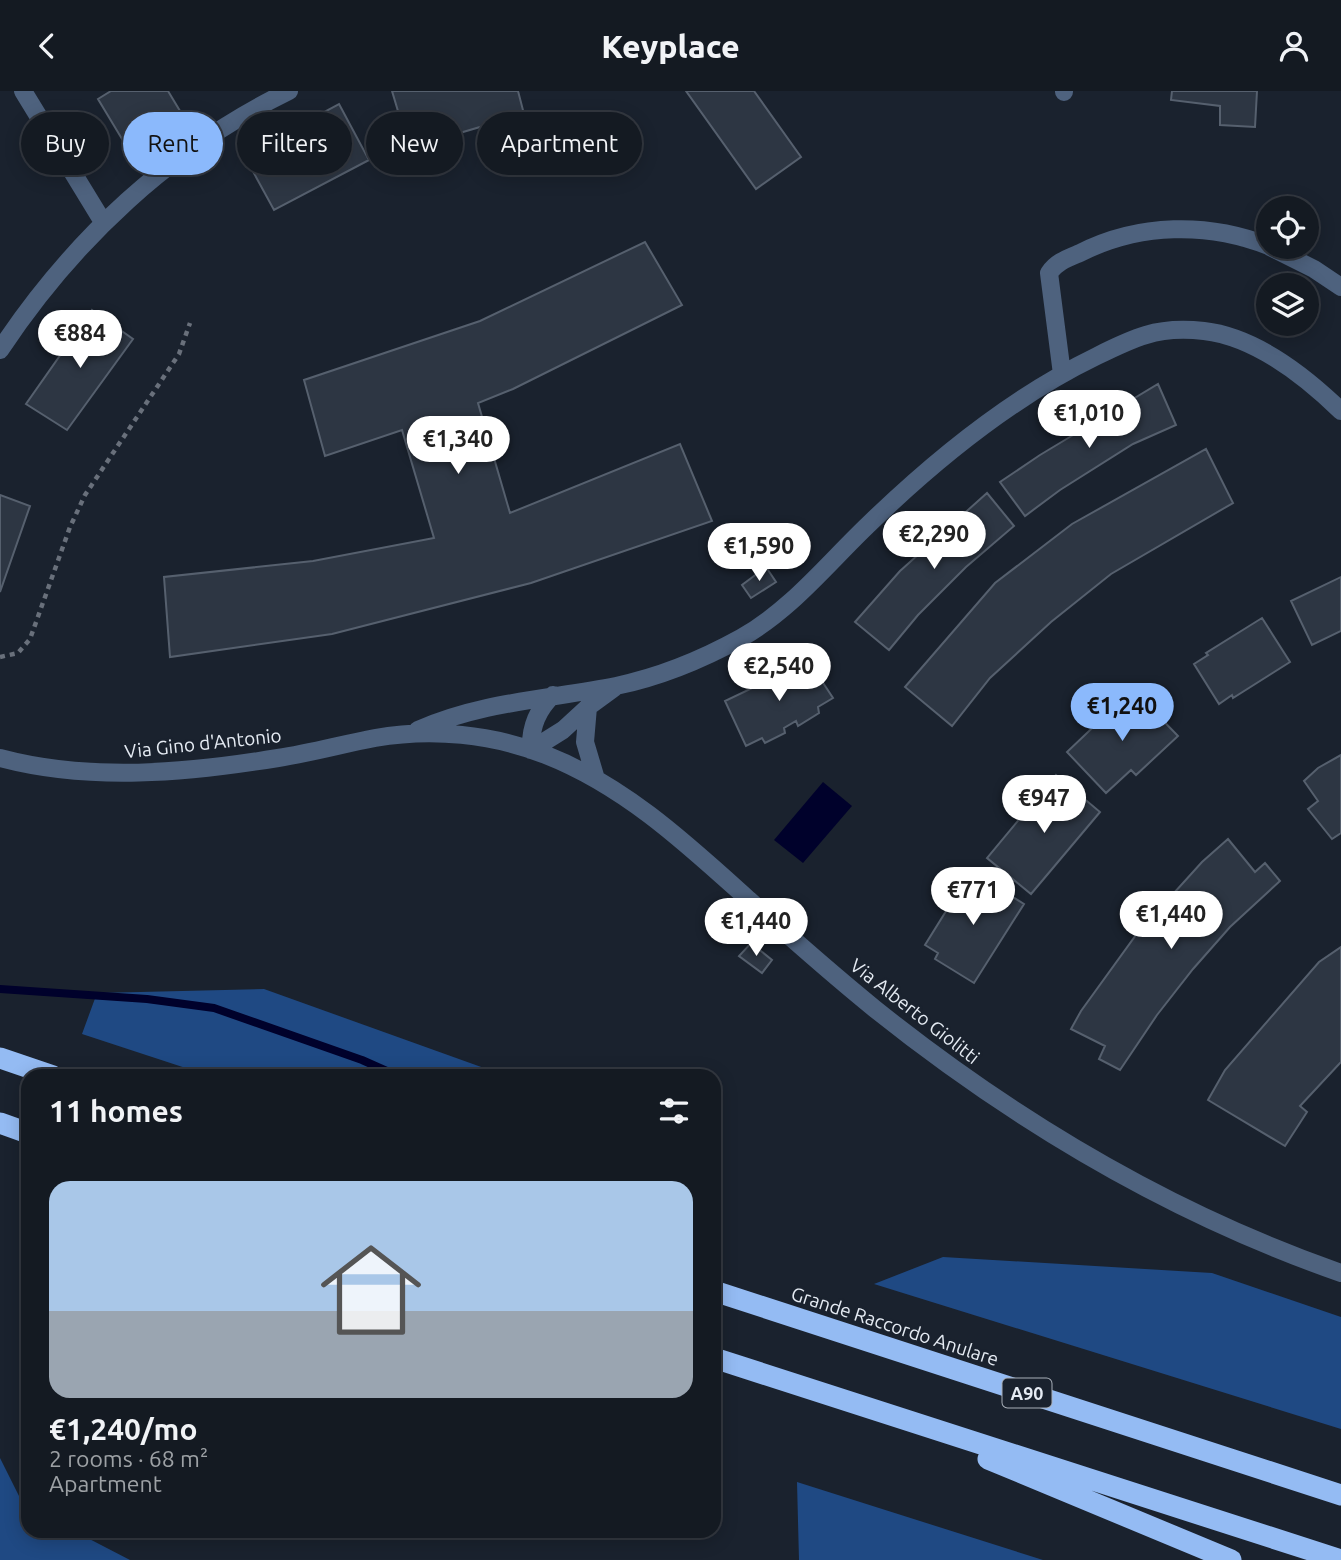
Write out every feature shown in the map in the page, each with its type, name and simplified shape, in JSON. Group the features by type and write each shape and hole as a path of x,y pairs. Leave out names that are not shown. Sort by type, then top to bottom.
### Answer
{"highway":[{"path":"0,1058 32,1069"},
{"path":"0,1123 21,1130"},
{"name":"Grande Raccordo Anulare","path":"721,1293 1341,1495"},
{"path":"721,1360 1341,1560"},
{"path":"853,1404 1231,1560"}],"street":[{"path":"23,91 103,222"},
{"path":"0,350 36,299 103,222 136,192 237,119 289,91"},
{"path":"1062,374 1049,274 1061,261 1114,239 1170,229 1222,233 1256,242"},
{"path":"1294,259 1341,287"},
{"path":"410,733 464,714 553,695 617,686 710,654 769,620 794,600 868,524 925,473 997,417 1062,374 1145,335 1171,330 1207,331 1235,339 1269,355 1309,383 1341,411"},
{"path":"531,750 563,730 588,706 617,686"},
{"path":"531,750 537,717 544,703 553,695"},
{"path":"588,706 585,742 596,779"},
{"name":"Via Alberto Giolitti","path":"410,733 468,735 531,750 596,779 669,830 866,1001 986,1092 1096,1159 1203,1217 1341,1273"},
{"name":"Via Gino d'Antonio","path":"0,758 70,771 155,771 256,762 410,733"}],"path":[{"path":"0,657 18,653 30,639 70,527 85,495 179,354 190,323"}],"shaded area":[{"path":"823,782 852,806 803,863 774,840"},
{"path":"264,989 486,1069 189,1069 82,1034 97,993"},
{"path":"943,1257 1212,1273 1341,1317 1341,1429 874,1284"},
{"path":"0,1458 21,1500 21,1538 88,1538 130,1560 0,1560"},
{"path":"797,1482 1043,1560 799,1560"}],"building":[{"path":"111,91 168,91 181,112 123,112 123,141 109,117 109,112 106,112 98,99"},
{"path":"392,91 518,91 523,112 477,112 477,128 463,132 463,112 398,112"},
{"path":"686,91 754,91 801,157 756,189"},
{"path":"1172,91 1257,91 1255,127 1220,125 1220,106 1171,100"},
{"path":"339,104 343,112 324,112"},
{"path":"352,128 366,154 366,162 352,169"},
{"path":"255,175 340,175 274,210"},
{"path":"645,242 682,305 513,389 478,403 510,513 680,444 712,521 531,583 332,634 170,657 164,577 313,561 434,538 402,430 325,456 304,380 480,321"},
{"path":"92,310 133,339 67,430 26,404"},
{"path":"1158,384 1176,425 1133,444 1060,490 1025,516 1000,482"},
{"path":"1206,449 1233,503 1111,574 1051,622 990,678 952,726 905,687 995,583 1072,524"},
{"path":"987,493 1014,526 966,567 918,615 889,650 855,622 900,571"},
{"path":"0,495 30,506 0,592"},
{"path":"766,567 776,582 751,598 742,585"},
{"path":"1341,577 1341,631 1312,645 1291,601"},
{"path":"1262,618 1290,662 1219,704 1194,664 1208,655 1206,653"},
{"path":"806,657 833,698 818,707 819,713 798,726 796,721 784,728 785,733 765,743 762,738 746,746 725,701 765,682"},
{"path":"1128,694 1139,706 1144,701 1178,736 1136,775 1131,770 1106,793 1067,752"},
{"path":"1341,755 1341,833 1332,839 1308,809 1318,801 1304,781 1318,768"},
{"path":"1056,775 1100,812 1031,894 987,858"},
{"path":"1228,839 1255,872 1265,863 1280,881 1230,927 1193,969 1157,1015 1120,1070 1099,1059 1105,1046 1071,1029 1081,1011 1136,935 1202,862"},
{"path":"971,871 1024,904 974,983 935,959 938,953 925,945"},
{"path":"751,943 772,960 762,973 739,956"},
{"path":"1341,947 1341,1062 1300,1106 1307,1112 1285,1146 1208,1100 1225,1070 1319,962"}],"waterway":[{"path":"0,989 147,999 214,1008 382,1069"}]}
